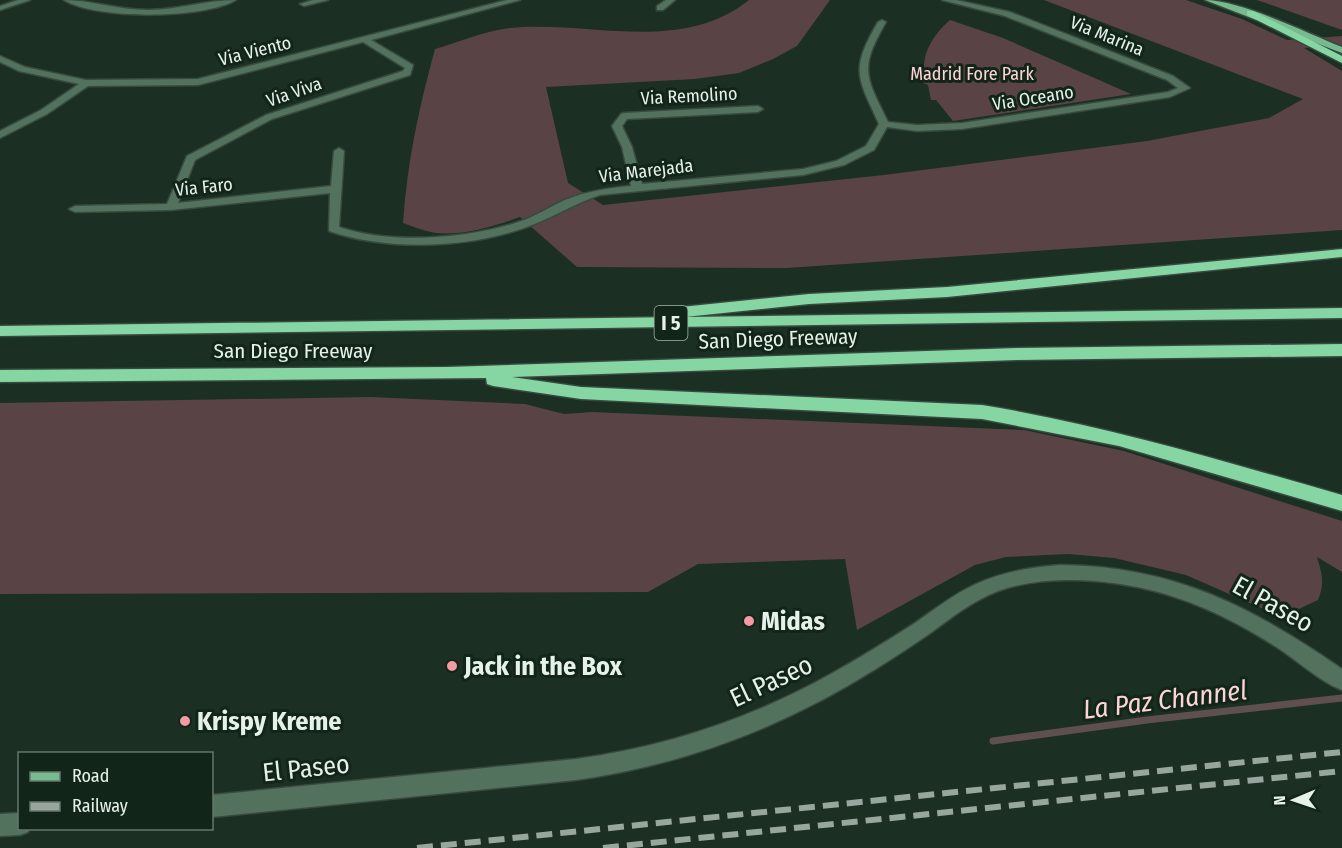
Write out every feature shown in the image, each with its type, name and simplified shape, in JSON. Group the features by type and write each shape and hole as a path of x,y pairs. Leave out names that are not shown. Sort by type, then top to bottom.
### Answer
{"highway":[{"path":"1250,13 1342,60"},
{"path":"561,324 809,299 947,292 1342,253"},
{"name":"San Diego Freeway","path":"0,331 1342,313"},
{"name":"San Diego Freeway","path":"0,376 447,373 1017,354 1342,350"},
{"path":"447,373 581,393 982,412 1041,420 1090,431 1342,503"}],"main road":[{"path":"1209,0 1341,47"},
{"path":"1234,0 1291,19 1341,47"}],"street":[{"path":"0,8 26,0"},
{"path":"68,0 97,10 131,14 170,14 232,0"},
{"path":"304,4 324,0"},
{"name":"Via Viento","path":"0,59 22,69 86,83 198,82 516,0"},
{"path":"660,8 671,0"},
{"name":"Via Marina","path":"946,0 1008,14 1170,78 1185,88"},
{"path":"882,22 864,52 861,75 884,124"},
{"name":"Via Viva","path":"171,207 191,158 269,117 407,73 410,67 365,40"},
{"path":"0,135 44,112 86,83"},
{"name":"Via Oceano","path":"884,124 917,128 962,126 1170,94 1185,88"},
{"name":"Via Remolino","path":"637,186 627,147 617,126 624,116 758,109"},
{"name":"Via Marejada","path":"339,151 333,229 368,236 434,241 486,236 529,222 567,203 598,192 637,186 803,172 840,163 870,148 884,124"},
{"name":"Via Faro","path":"75,209 171,207 336,189"},
{"name":"El Paseo","path":"213,806 589,768 671,751 742,727 805,699 905,639 964,598 1005,581 1027,576 1073,572 1103,573 1134,578 1187,593 1260,626 1342,681"},
{"path":"0,825 18,824"}],"green space":[{"path":"749,0 830,0 797,46 739,73 695,79 546,87 568,183 603,205 884,175 1147,141 1269,118 1303,99 1044,0 1186,0 1242,19 1287,40 1342,36 1342,45 1304,48 1342,71 1342,230 787,268 577,267 520,217 488,227 452,233 431,232 403,223 407,179 415,135 435,49 510,28 664,31 694,26 722,17"},
{"path":"1256,0 1342,0 1342,30 1263,2"},
{"name":"Madrid Fore Park","path":"950,20 1003,38 1131,94 953,121 936,100 931,100 928,85 923,83 925,58 930,45"},
{"path":"371,397 525,404 564,414 592,412 1024,430 1124,451 1342,521 1342,572 1317,557 1322,578 1318,600 1299,609 1268,611 1186,575 1114,558 1068,554 1006,557 975,565 857,630 845,559 698,564 648,592 0,594 0,403"}],"waterway":[{"name":"La Paz Channel","path":"993,741 1147,720 1342,698"}],"railway":[{"path":"417,848 1342,752"},
{"path":"603,848 1342,771"}],"place":[{"name":"Midas","path":"749,621"},
{"name":"Jack in the Box","path":"452,666"},
{"name":"Krispy Kreme","path":"185,721"}]}
